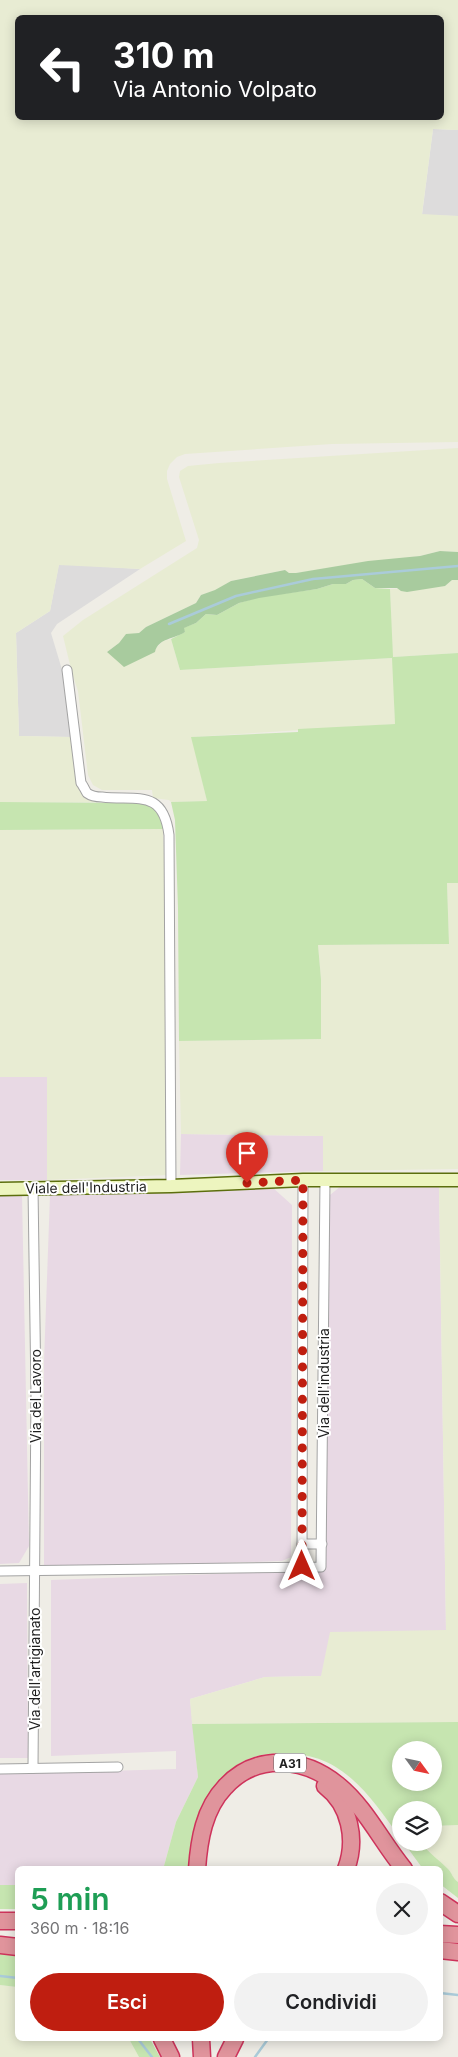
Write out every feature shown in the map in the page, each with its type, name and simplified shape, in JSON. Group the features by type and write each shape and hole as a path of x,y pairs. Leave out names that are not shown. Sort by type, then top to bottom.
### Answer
{"highway":[{"name":"A31","path":"197,1866 198,1844 205,1823 224,1788 237,1776 248,1770 275,1762 302,1765 336,1784 370,1820 402,1866"},
{"name":"A31","path":"204,1866 206,1842 212,1821 228,1794 256,1775 282,1770 298,1771 319,1782 336,1796 349,1823 351,1834 350,1853 347,1866"},
{"path":"443,1904 458,1914"},
{"path":"0,1921 15,1921"},
{"path":"443,1934 458,1935"},
{"path":"0,1937 15,1937"},
{"path":"0,1945 15,1946"},
{"path":"443,1950 458,1952"},
{"path":"443,1959 458,1959"},
{"path":"163,2041 171,2057"},
{"path":"191,2057 192,2041"},
{"path":"201,2041 202,2057"},
{"path":"226,2057 235,2041"}],"street":[{"path":"67,670 81,782 87,792 94,796 105,798 142,799 152,802 167,818 169,835 171,1186"},
{"name":"Viale dell'Industria","path":"0,1189 171,1186 303,1180 458,1180"},
{"name":"Via dell'industria","path":"302,1566 303,1180"},
{"name":"Via dell'industria","path":"34,1570 321,1567 325,1180"},
{"name":"Via del Lavoro","path":"33,1188 36,1394 34,1570"},
{"path":"302,1544 322,1544"},
{"path":"0,1571 34,1570"},
{"name":"Via dell'artigianato","path":"33,1768 34,1570"},
{"path":"0,1769 118,1767"}],"shaded area":[{"path":"433,129 458,130 458,216 422,215"},
{"path":"59,564 140,569 57,624 51,633 63,673 71,737 19,736 16,633 50,611"},
{"path":"0,1077 47,1077 47,1180 0,1180"},
{"path":"181,1134 323,1136 323,1171 180,1175"},
{"path":"439,1184 446,1630 321,1676 265,1677 190,1699 198,1777 176,1822 164,1866 15,1866 15,1885 0,1885 0,1774 176,1769 176,1751 51,1756 51,1580 322,1570 330,1195 341,1186"},
{"path":"272,1187 292,1205 291,1557 282,1561 44,1569 44,1362 50,1195 121,1190"},
{"path":"0,1195 22,1195 29,1546 19,1563 0,1564"},
{"path":"27,1583 28,1758 0,1758 0,1584"}],"green space":[{"path":"0,0 458,0 458,130 433,129 422,214 458,216 458,442 332,444 185,454 177,457 170,464 167,471 167,479 186,541 140,569 59,565 50,611 16,633 19,736 71,737 84,794 100,802 0,802"},
{"path":"458,448 458,552 440,551 420,556 296,573 289,573 285,570 231,581 216,590 201,595 196,603 146,627 139,633 126,635 107,652 156,648 163,641 171,639 180,670 393,658 395,724 192,737 207,801 171,802 169,800 153,798 152,790 102,790 93,785 88,775 78,691 63,636 83,620 197,548 199,540 179,477 180,471 188,466 219,463"},
{"path":"440,551 458,552 458,580 452,580 445,586 407,592 397,588 375,588 362,579 353,580 346,584 333,584 317,589 259,598 239,603 217,615 206,614 196,623 184,628 185,632 163,641 155,652 124,667 107,652 119,643 126,634 139,633 146,627 196,603 201,595 231,581 285,570 289,573 296,573 368,561 420,556"},
{"path":"362,579 375,588 390,589 393,657 458,653 458,883 447,883 449,944 318,945 321,979 321,1039 179,1041 178,908 175,820 171,802 207,801 191,737 298,732 298,729 395,724 392,658 180,670 171,639 185,632 183,628 196,623 206,614 217,615 239,603 259,597 317,589 333,584 346,584 353,580"},
{"path":"452,580 458,580 458,653 392,657 390,589 445,586"},
{"path":"0,802 150,803 162,812 163,829 0,830"},
{"path":"163,829 166,908 168,1175 47,1180 47,1077 0,1077 0,830"},
{"path":"447,883 458,883 458,1169 323,1171 323,1136 181,1134 179,1041 321,1039 321,979 318,945 449,944"},
{"path":"458,1184 458,1722 192,1724 190,1699 265,1677 321,1676 330,1632 446,1630 439,1185"},
{"path":"458,1722 458,1825 442,1826 442,1801 392,1801 392,1827 362,1788 347,1775 332,1765 314,1757 293,1754 269,1754 250,1758 233,1768 218,1782 205,1804 191,1866 164,1866 176,1822 198,1777 192,1724"},
{"path":"458,1825 458,1882 449,1870 427,1851 442,1851 442,1826"},
{"path":"410,1851 428,1851 448,1869 458,1882 458,1898 443,1886 443,1866 421,1866"},
{"path":"0,1885 15,1885 15,1909 0,1909"},
{"path":"0,1952 15,1952 15,1987 0,1985"},
{"path":"0,1985 15,1987 15,2041 130,2041 139,2057 0,2057"},
{"path":"130,2041 151,2041 160,2057 139,2057"}],"waterway":[{"path":"169,624 236,596 313,579 458,566"},
{"path":"0,1976 15,1978"},
{"path":"443,1993 458,1995"},
{"path":"140,2041 152,2057"},
{"path":"255,2057 267,2041"}],"route":[{"path":"247,1183 303,1180 302,1566"}]}
